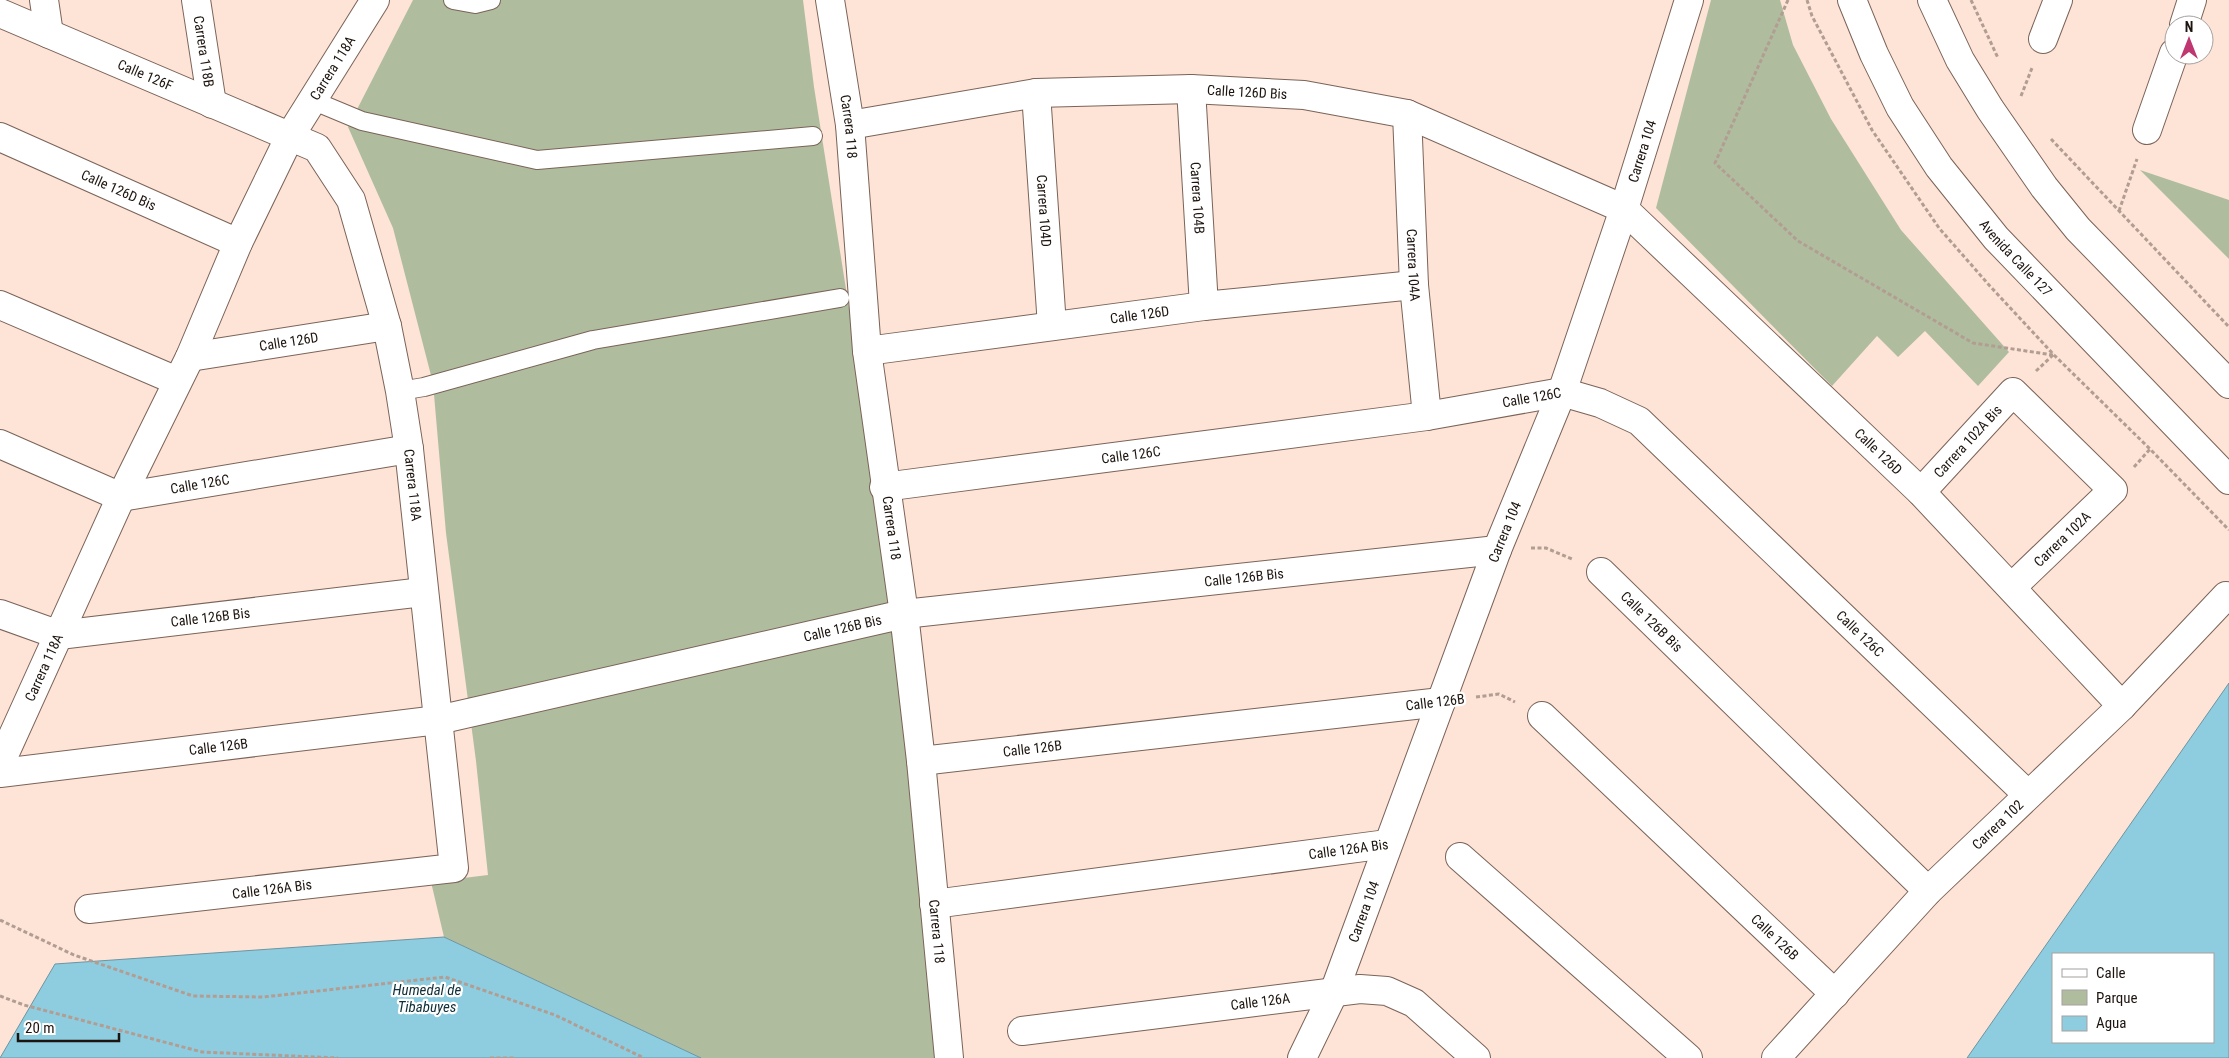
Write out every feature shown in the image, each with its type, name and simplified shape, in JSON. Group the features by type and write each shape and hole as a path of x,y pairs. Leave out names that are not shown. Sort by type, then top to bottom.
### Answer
{"street":[{"path":"44,0 49,34"},
{"name":"Carrera 118B","path":"196,0 212,104"},
{"name":"Carrera 118A","path":"0,764 122,497 177,381 190,358 238,243 290,136 314,101 375,0"},
{"name":"Carrera 118","path":"830,0 850,125 867,351 884,487 904,614 949,1058"},
{"name":"Carrera 104","path":"1302,1058 1334,992 1387,844 1498,550 1562,392 1624,209 1689,0"},
{"name":"Avenida Calle 127","path":"1852,0 1874,54 1900,107 1939,167 1996,238 2229,480"},
{"path":"1932,0 1960,60 2044,187 2078,229 2229,384"},
{"path":"2043,39 2058,0"},
{"path":"2187,15 2192,0"},
{"name":"Calle 126F","path":"0,13 290,136"},
{"path":"2147,130 2170,65"},
{"name":"Calle 126D Bis","path":"850,125 1036,93 1191,89 1304,95 1407,114 1624,209"},
{"name":"Carrera 104B","path":"1191,89 1204,306"},
{"name":"Carrera 104D","path":"1036,93 1052,326"},
{"name":"Carrera 104A","path":"1407,114 1414,285 1427,416"},
{"name":"Carrera 118A","path":"290,136 317,148 352,200 386,326 400,391 409,449 454,868"},
{"name":"Calle 126D Bis","path":"0,137 238,243"},
{"name":"Calle 126D","path":"1624,209 1921,492 2122,706"},
{"name":"Calle 126D","path":"867,351 1204,306 1414,285"},
{"path":"0,305 177,381"},
{"name":"Calle 126D","path":"190,358 386,326"},
{"name":"Calle 126C","path":"884,487 1427,416 1562,392 1600,403 1639,420 2028,795"},
{"name":"Carrera 102A Bis","path":"1921,492 2013,392"},
{"name":"Carrera 102A","path":"2012,587 2113,490 2013,392"},
{"path":"0,444 122,497"},
{"name":"Calle 126C","path":"122,497 409,449"},
{"name":"Calle 126B Bis","path":"438,720 904,614 1498,550"},
{"name":"Calle 126B Bis","path":"1601,572 1928,891"},
{"name":"Calle 126B Bis","path":"0,614 59,635 423,592"},
{"name":"Carrera 102","path":"1776,1058 1928,891 2122,706 2226,596"},
{"name":"Calle 126B","path":"920,761 1441,702"},
{"name":"Calle 126B","path":"1542,716 1835,994"},
{"name":"Calle 126B","path":"0,773 438,720"},
{"name":"Calle 126A Bis","path":"934,904 1387,844"},
{"path":"1460,857 1688,1058"},
{"name":"Calle 126A Bis","path":"89,910 454,868"},
{"name":"Calle 126A","path":"1022,1030 1360,989 1387,991 1414,1003 1476,1058"}],"lane":[{"path":"453,0 475,4 491,0"},
{"path":"314,101 362,121 537,160 813,136"},
{"path":"400,391 424,387 593,340 840,298"}],"path":[{"path":"1788,0 1715,163 1798,242 1973,343 2054,355"},
{"path":"1971,0 2002,65"},
{"path":"2016,88 2027,104"},
{"path":"2119,211 2147,130"},
{"path":"2050,137 2229,327"},
{"path":"1498,550 1546,548 1601,572"},
{"name":"Calle 126B","path":"1441,702 1499,694 1542,716"},
{"path":"0,920 74,954 193,996 263,997 445,977 556,1015 644,1058"},
{"path":"0,996 24,1005 202,1052 338,1058"},
{"path":"490,1058 516,1058"}],"green space":[{"path":"413,0 803,0 814,87 868,428 945,1058 701,1058 444,937 431,882 488,875 476,761 446,533 433,383 393,228 348,127"},
{"path":"1711,0 1780,0 1793,45 1831,119 1901,230 2009,352 1978,386 1925,331 1898,357 1877,336 1832,386 1656,208"},
{"path":"2140,170 2229,200 2229,259"}],"water":[{"path":"2229,683 2229,1058 1967,1058"},
{"name":"Humedal de Tibabuyes","path":"444,937 701,1058 0,1058 55,964"}]}
